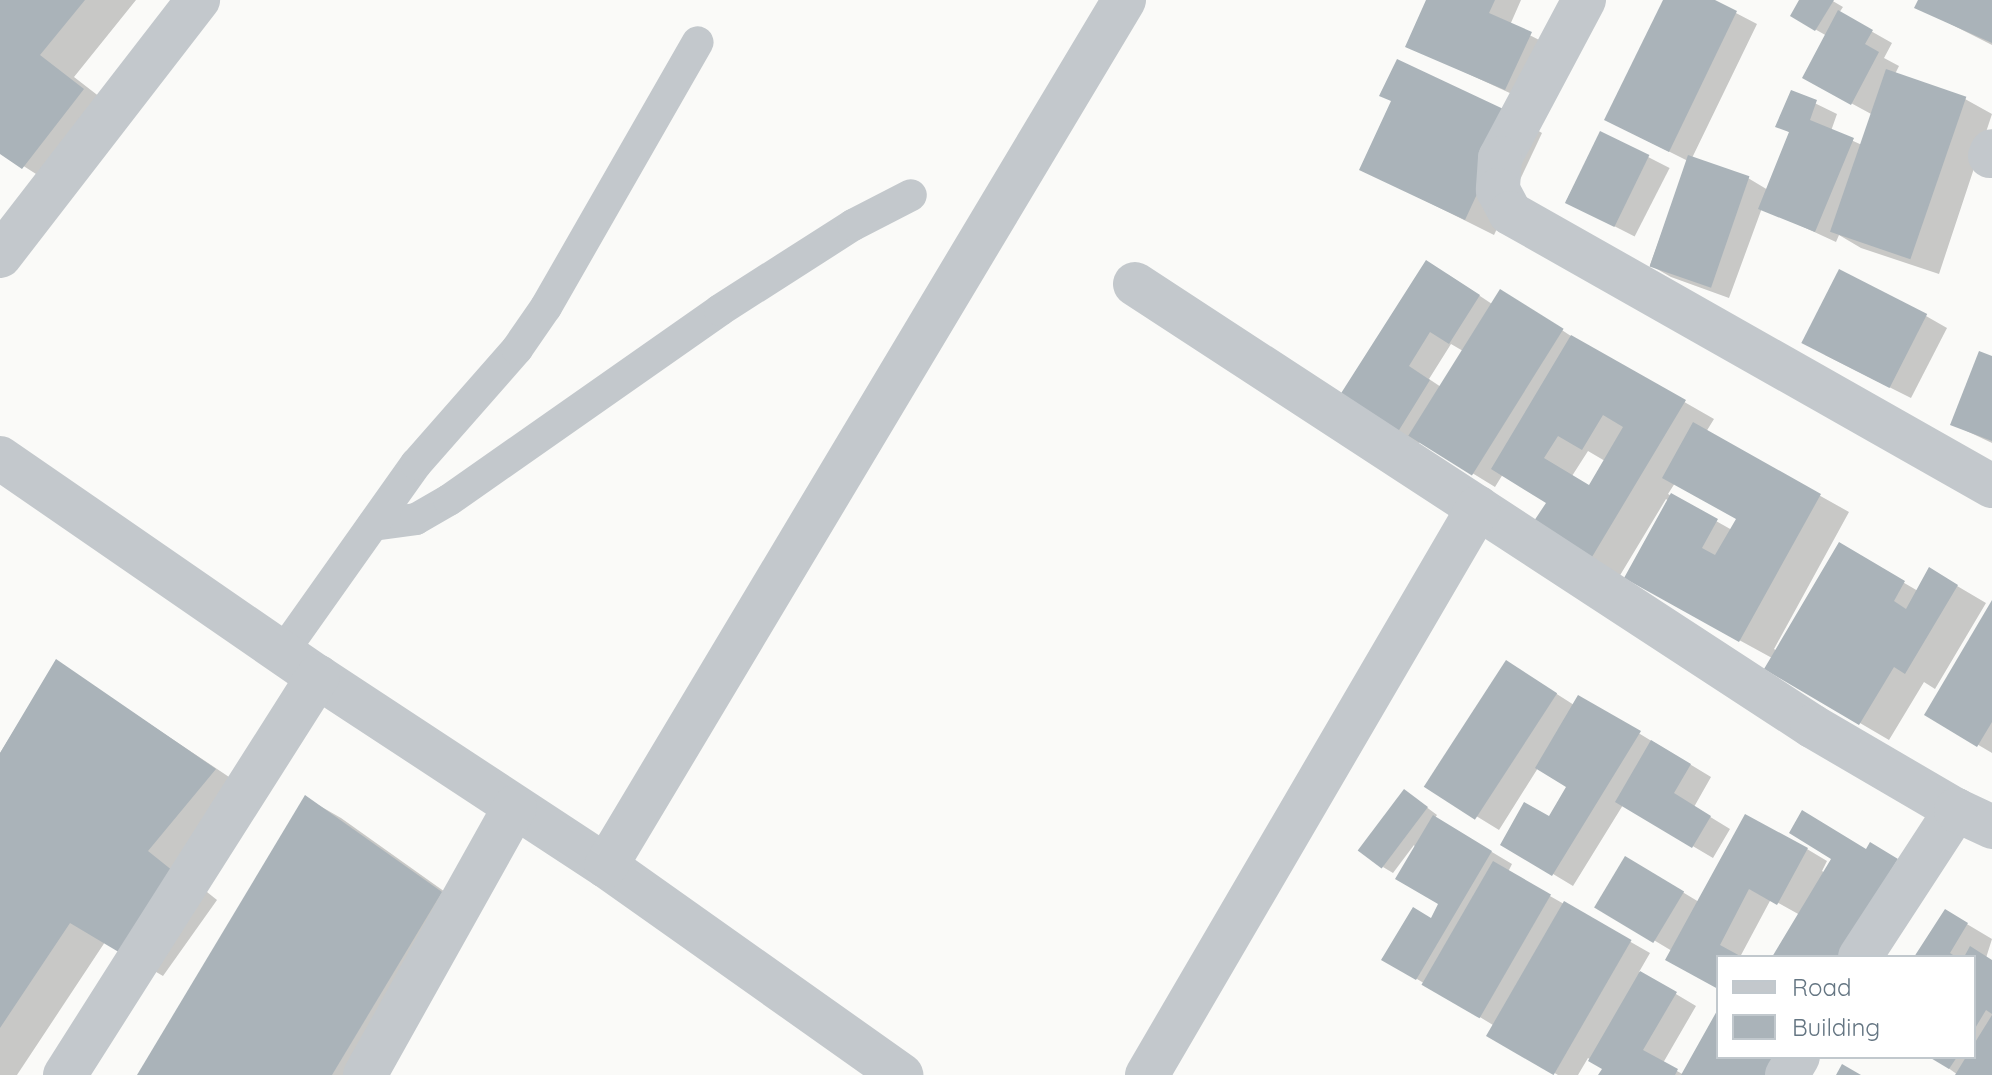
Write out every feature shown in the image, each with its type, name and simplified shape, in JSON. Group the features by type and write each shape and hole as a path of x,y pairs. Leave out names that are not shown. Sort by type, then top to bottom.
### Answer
{"street":[{"path":"0,256 198,0"},
{"path":"606,866 1124,0"},
{"path":"1584,0 1500,158 1498,190 1510,213 1992,486"},
{"path":"1135,284 1812,726 1974,819 1862,955"},
{"path":"0,458 282,653 606,866 901,1075"},
{"path":"1147,1075 1478,508"},
{"path":"65,1075 318,677"},
{"path":"365,1075 515,807"}],"lane":[{"path":"282,653 416,464 517,349 546,307 698,42"},
{"path":"373,525 416,519 449,500 720,310 853,225 911,195"}],"building":[{"path":"0,0 85,0 40,55 84,89 22,169 0,154"},
{"path":"1426,0 1495,0 1489,13 1532,32 1505,90 1405,47"},
{"path":"1663,0 1715,0 1737,11 1669,152 1604,120"},
{"path":"1799,0 1834,0 1815,31 1790,16"},
{"path":"1918,0 1992,0 1992,43 1914,8"},
{"path":"1838,10 1873,30 1865,44 1879,52 1851,105 1802,78"},
{"path":"1397,59 1514,114 1465,220 1359,170 1391,101 1379,96"},
{"path":"1886,69 1966,97 1910,259 1830,232"},
{"path":"1791,90 1817,100 1810,120 1854,138 1815,232 1758,209 1789,132 1775,127"},
{"path":"1600,131 1649,155 1614,227 1565,203"},
{"path":"1688,155 1749,176 1711,288 1650,267"},
{"path":"1426,260 1480,295 1449,344 1430,332 1409,366 1430,380 1396,435 1338,398"},
{"path":"1839,269 1927,314 1890,388 1801,343"},
{"path":"1500,289 1564,329 1472,475 1408,436"},
{"path":"1571,335 1686,400 1589,562 1530,527 1546,503 1491,469","holes":["1603,415 1623,427 1589,485 1544,458 1558,436 1582,450"]},
{"path":"1979,351 1992,356 1992,441 1950,425"},
{"path":"1693,422 1821,494 1739,642 1624,578 1671,493 1718,519 1702,548 1715,555 1736,519 1662,478"},
{"path":"1839,542 1905,581 1894,601 1906,609 1929,567 1958,585 1905,674 1894,667 1859,725 1764,669"},
{"path":"1992,600 1992,722 1977,747 1924,715"},
{"path":"56,659 216,769 148,851 183,879 127,957 70,923 0,1028 0,753"},
{"path":"1506,660 1557,693 1475,820 1424,787"},
{"path":"1578,695 1641,731 1552,876 1500,845 1524,802 1549,816 1566,787 1535,768"},
{"path":"1651,740 1691,764 1674,793 1711,816 1692,848 1615,802"},
{"path":"1404,789 1428,807 1382,869 1358,850"},
{"path":"305,795 442,892 332,1075 137,1075"},
{"path":"1802,810 1866,849 1870,842 1898,859 1839,955 1773,955 1831,859 1789,833"},
{"path":"1745,814 1808,848 1777,905 1749,889 1720,945 1738,955 1716,955 1716,988 1665,960"},
{"path":"1433,815 1492,851 1416,980 1381,960 1413,907 1431,918 1438,904 1395,879"},
{"path":"1625,856 1684,892 1653,943 1594,907"},
{"path":"1493,861 1551,894 1480,1018 1422,985"},
{"path":"1564,901 1632,940 1554,1075 1486,1036"},
{"path":"1945,909 1968,923 1950,953 1953,955 1915,955"},
{"path":"1970,946 1992,960 1992,1014 1986,1010 1976,1027 1976,955 1965,955"},
{"path":"1640,971 1677,992 1643,1050 1678,1069 1675,1075 1598,1075 1602,1069 1588,1061"},
{"path":"1716,1013 1716,1059 1775,1059 1766,1075 1681,1075"},
{"path":"1992,1015 1992,1075 1955,1075 1965,1059 1976,1059 1976,1041"},
{"path":"1932,1059 1956,1059 1949,1069"},
{"path":"1842,1064 1861,1075 1836,1075"}]}
